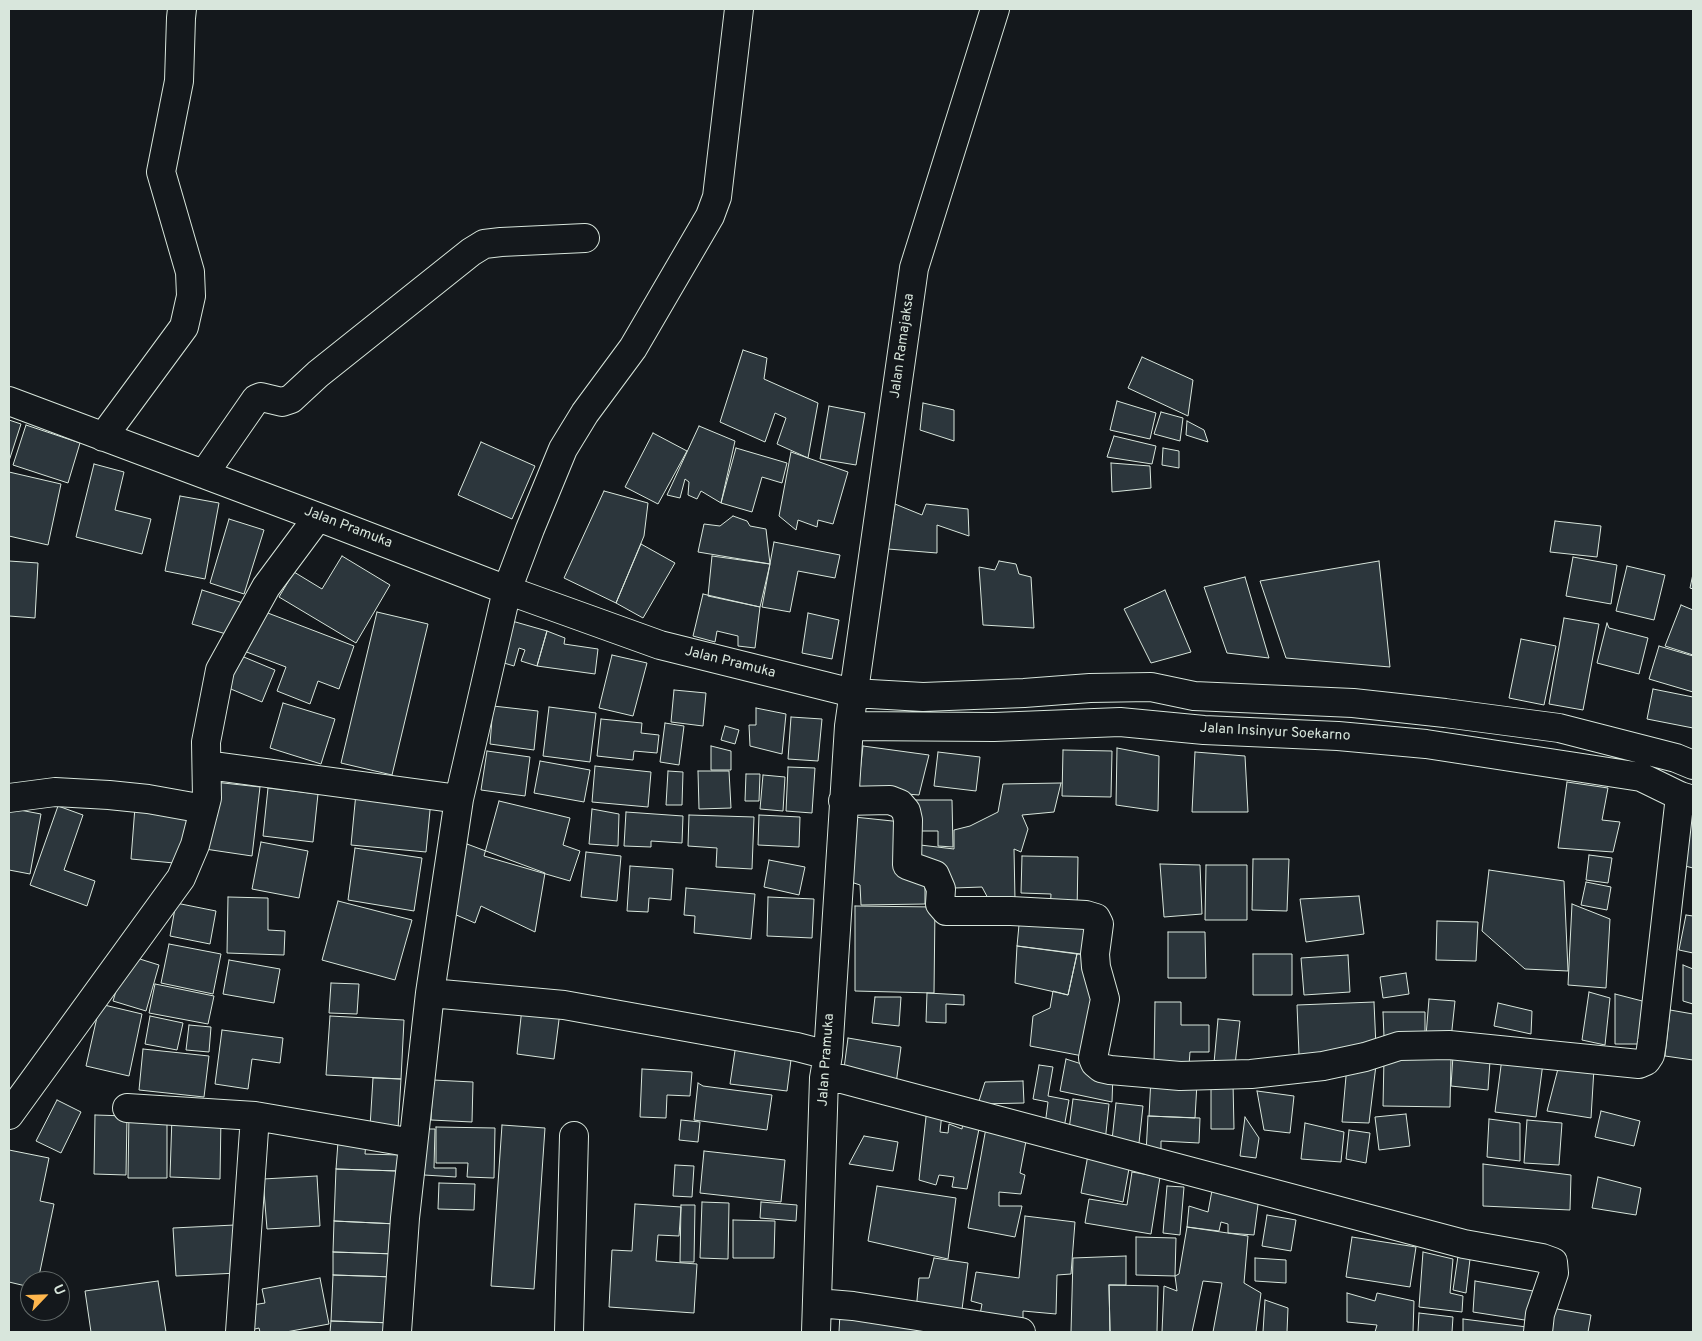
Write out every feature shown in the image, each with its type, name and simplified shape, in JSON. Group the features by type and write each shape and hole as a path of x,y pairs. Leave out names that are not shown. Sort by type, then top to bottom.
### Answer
{"street":[{"path":"103,436 184,327 190,296 190,272 161,172 179,81 182,9"},
{"path":"397,1332 405,1218 430,993 459,799 507,590 563,449 585,413 633,348 710,216 717,197 739,9"},
{"name":"Jalan Ramajaksa","path":"853,693 914,268 995,9"},
{"path":"204,474 256,399 261,397 286,402 291,399 318,374 471,252 484,244 586,238"},
{"name":"Jalan Pramuka","path":"9,401 507,590 660,645 853,693 843,800 826,1066 816,1332"},
{"path":"9,1115 181,878 195,845 207,798 206,742 220,670 266,586 318,517"},
{"path":"853,693 922,697 1090,688 1151,687 1194,696 1353,703 1559,728 1676,758 1693,765"},
{"path":"1192,728 1194,696"},
{"name":"Jalan Insinyur Soekarno","path":"849,726 994,726 1120,722 1338,736 1426,744 1641,777 1687,798"},
{"path":"1556,764 1559,728"},
{"path":"207,765 459,799"},
{"path":"9,798 55,792 109,795 148,799 204,810"},
{"path":"843,800 890,800 900,804 906,811 908,820 907,865 935,875 941,889 940,904 946,911 1011,911 1086,915 1096,918 1099,924 1095,954 1096,967 1105,999 1093,1058 1095,1063 1101,1068 1110,1070 1180,1076 1251,1074 1323,1066 1365,1057 1399,1046 1449,1045 1639,1064 1646,1060 1650,1054 1687,798"},
{"path":"430,993 564,1005 797,1047 842,1079 1444,1239 1547,1260 1553,1262 1554,1274 1540,1314 1538,1332"},
{"path":"127,1108 255,1116 413,1143"},
{"path":"240,1332 255,1116"},
{"path":"569,1332 574,1136"},
{"path":"817,1303 854,1306 1022,1332"}],"building":[{"path":"743,350 767,358 764,379 818,403 808,458 777,444 786,418 775,413 765,442 720,422"},
{"path":"1142,357 1193,380 1188,416 1128,388"},
{"path":"1117,401 1156,413 1150,439 1110,430"},
{"path":"923,403 954,410 954,441 920,430"},
{"path":"829,406 865,413 856,465 820,459"},
{"path":"1161,412 1183,418 1180,441 1154,434"},
{"path":"9,420 21,424 9,461"},
{"path":"1187,421 1204,430 1208,442 1186,435"},
{"path":"26,425 80,443 68,483 13,465"},
{"path":"699,426 735,441 721,503 701,491 697,499 688,495 689,482 685,479 680,498 667,495"},
{"path":"653,433 687,451 658,504 625,487"},
{"path":"1114,436 1156,446 1152,464 1107,457"},
{"path":"481,442 535,466 512,519 458,495"},
{"path":"736,448 787,463 782,483 762,477 752,512 721,503"},
{"path":"1163,448 1179,451 1179,468 1162,465"},
{"path":"791,452 848,472 833,524 818,520 817,527 798,520 796,530 779,516"},
{"path":"1111,463 1150,466 1151,488 1112,492"},
{"path":"94,464 124,472 115,510 151,519 142,554 76,537"},
{"path":"9,472 61,484 48,545 9,536"},
{"path":"604,491 648,503 644,536 616,603 564,578"},
{"path":"180,496 219,503 205,579 165,571"},
{"path":"895,504 922,515 926,504 968,509 969,536 937,525 937,553 888,549"},
{"path":"733,516 747,521 750,526 766,529 770,564 698,552 704,524 720,526"},
{"path":"229,519 264,530 244,594 210,583"},
{"path":"1555,521 1601,526 1597,557 1550,552"},
{"path":"774,542 840,555 835,578 798,571 790,612 762,607"},
{"path":"641,544 675,563 643,618 616,603"},
{"path":"342,556 390,585 356,643 279,597 294,572 322,589"},
{"path":"712,556 770,564 760,607 708,596"},
{"path":"1573,557 1617,565 1611,604 1566,596"},
{"path":"9,561 38,563 35,618 9,616"},
{"path":"999,561 1016,564 1019,574 1031,577 1034,628 983,625 979,567 995,570"},
{"path":"1379,561 1390,667 1286,658 1260,581"},
{"path":"1627,566 1665,575 1654,620 1616,611"},
{"path":"1693,574 1693,589 1690,588"},
{"path":"1245,577 1269,658 1227,653 1204,587"},
{"path":"202,590 243,603 233,636 192,624"},
{"path":"1165,590 1191,652 1151,663 1124,609"},
{"path":"703,594 760,607 755,648 738,646 738,636 717,631 715,642 693,636"},
{"path":"1681,605 1693,610 1693,655 1665,646"},
{"path":"260,610 354,646 339,689 318,681 310,704 277,691 286,667 244,651"},
{"path":"377,612 428,624 392,775 341,763"},
{"path":"808,613 839,620 832,659 802,653"},
{"path":"1564,618 1599,624 1583,710 1549,704"},
{"path":"505,619 547,631 537,666 521,661 525,650 519,648 514,666 494,660"},
{"path":"1607,623 1609,628 1648,638 1639,674 1597,663"},
{"path":"547,631 565,638 564,644 598,649 595,674 537,666"},
{"path":"1521,639 1556,646 1544,705 1509,698"},
{"path":"1659,646 1693,656 1693,692 1649,679"},
{"path":"239,655 275,670 262,702 226,687"},
{"path":"612,655 647,663 633,716 599,708"},
{"path":"1653,689 1693,697 1693,728 1647,719"},
{"path":"674,690 706,693 703,726 671,722"},
{"path":"283,703 335,719 321,764 270,748"},
{"path":"493,706 538,711 534,750 490,744"},
{"path":"549,707 596,713 590,762 543,756"},
{"path":"756,708 786,714 782,754 750,746 749,725 756,725"},
{"path":"791,717 822,719 818,761 788,759"},
{"path":"601,719 642,723 641,733 659,735 657,753 634,751 633,760 597,756"},
{"path":"665,723 684,726 679,765 660,762"},
{"path":"725,726 739,730 735,744 721,740"},
{"path":"711,746 731,751 731,770 711,770"},
{"path":"863,746 929,755 919,795 858,790"},
{"path":"1117,748 1159,756 1158,811 1116,805"},
{"path":"1063,750 1112,751 1111,797 1062,796"},
{"path":"487,751 530,757 525,796 481,790"},
{"path":"938,752 980,757 976,791 934,786"},
{"path":"1195,752 1245,756 1248,812 1192,812"},
{"path":"540,761 590,770 584,802 534,793"},
{"path":"595,766 651,772 648,807 592,802"},
{"path":"788,767 815,768 812,813 786,811"},
{"path":"668,771 683,772 682,805 666,805"},
{"path":"698,771 729,771 731,808 699,809"},
{"path":"746,774 760,774 759,801 745,801"},
{"path":"763,775 785,777 783,811 760,809"},
{"path":"214,782 260,787 252,856 205,849"},
{"path":"1567,782 1608,788 1602,820 1620,822 1613,852 1558,848"},
{"path":"1061,783 1054,812 1022,815 1028,829 1021,852 1014,849 1015,900 990,902 982,887 954,888 912,860 912,844 954,849 954,830 970,826 998,812 1003,784"},
{"path":"268,788 318,794 313,842 263,836"},
{"path":"356,793 431,800 426,852 351,845"},
{"path":"912,800 952,800 953,847 938,846 938,831 912,831"},
{"path":"499,801 570,818 563,845 580,851 570,881 484,856"},
{"path":"58,806 83,815 64,870 95,881 87,906 30,885"},
{"path":"135,807 189,812 185,864 131,859"},
{"path":"9,808 41,814 30,874 9,870"},
{"path":"592,809 619,814 618,846 589,844"},
{"path":"626,812 683,816 682,843 651,841 651,847 624,846"},
{"path":"689,815 754,817 752,869 716,867 717,848 688,846"},
{"path":"759,815 800,817 799,847 758,845"},
{"path":"854,817 902,822 925,875 925,904 861,905 860,885 851,882"},
{"path":"1690,817 1693,818 1693,868 1677,864"},
{"path":"261,842 308,851 299,898 252,889"},
{"path":"467,844 545,873 535,932 481,906 475,923 447,911"},
{"path":"355,848 422,858 414,911 348,900"},
{"path":"586,852 621,856 617,901 581,897"},
{"path":"1589,855 1612,858 1608,883 1586,880"},
{"path":"1022,856 1078,857 1077,913 1050,912 1051,894 1021,893"},
{"path":"1253,859 1289,859 1287,911 1252,910"},
{"path":"769,860 805,867 799,895 764,887"},
{"path":"1160,864 1200,865 1202,914 1164,917"},
{"path":"1206,865 1247,865 1247,920 1205,920"},
{"path":"630,866 673,869 671,900 649,898 648,912 627,911"},
{"path":"1489,870 1564,881 1568,971 1525,969 1482,931"},
{"path":"1586,882 1611,887 1607,910 1581,905"},
{"path":"686,888 755,894 751,939 694,933 695,916 684,915"},
{"path":"1359,896 1364,934 1306,942 1300,899"},
{"path":"228,897 268,898 268,930 285,931 284,955 227,953"},
{"path":"768,897 814,899 812,938 767,936"},
{"path":"338,901 412,920 395,980 322,960"},
{"path":"176,903 216,911 210,944 170,936"},
{"path":"1572,904 1610,919 1606,988 1568,985"},
{"path":"855,906 935,907 934,993 855,991"},
{"path":"1686,915 1693,916 1693,953 1679,950"},
{"path":"1437,921 1478,922 1476,961 1436,960"},
{"path":"1019,925 1091,928 1089,955 1017,946"},
{"path":"1168,932 1205,932 1206,978 1168,978"},
{"path":"169,944 221,954 213,994 161,983"},
{"path":"1017,946 1077,954 1068,995 1015,983"},
{"path":"1077,954 1089,955 1099,1014 1088,1057 1030,1046 1033,1016 1050,1008 1053,991 1068,995"},
{"path":"1253,954 1292,954 1292,995 1253,995"},
{"path":"127,955 159,965 146,1011 113,1001"},
{"path":"1348,955 1350,992 1304,995 1301,958"},
{"path":"229,960 280,969 274,1003 223,994"},
{"path":"1683,965 1693,969 1693,1004 1683,1001"},
{"path":"1406,973 1409,994 1383,998 1380,977"},
{"path":"331,983 359,984 357,1014 329,1013"},
{"path":"155,984 214,996 208,1024 149,1013"},
{"path":"1589,992 1610,998 1605,1045 1582,1040"},
{"path":"927,993 964,995 964,1005 946,1004 946,1023 926,1022"},
{"path":"1615,994 1650,1003 1647,1044 1615,1044"},
{"path":"875,997 901,997 899,1026 872,1023"},
{"path":"1429,999 1455,1001 1451,1039 1426,1036"},
{"path":"1155,1002 1181,1002 1181,1025 1209,1025 1209,1052 1190,1052 1189,1065 1154,1065"},
{"path":"1374,1002 1376,1047 1299,1055 1297,1005"},
{"path":"1498,1003 1532,1011 1531,1034 1494,1026"},
{"path":"100,1004 142,1014 129,1076 86,1066"},
{"path":"522,1008 560,1012 554,1059 517,1054"},
{"path":"1670,1010 1693,1014 1693,1060 1665,1056"},
{"path":"1383,1012 1425,1012 1425,1037 1384,1037"},
{"path":"150,1016 183,1023 177,1050 145,1044"},
{"path":"330,1016 404,1020 401,1079 326,1075"},
{"path":"1218,1019 1240,1021 1235,1065 1214,1063"},
{"path":"189,1025 211,1027 209,1052 186,1050"},
{"path":"222,1030 283,1038 280,1063 252,1059 248,1089 215,1084"},
{"path":"848,1038 901,1047 896,1084 843,1076"},
{"path":"736,1044 792,1052 787,1091 730,1084"},
{"path":"143,1049 209,1056 204,1097 139,1090"},
{"path":"1453,1056 1490,1061 1488,1090 1451,1086"},
{"path":"1384,1058 1451,1059 1450,1107 1383,1106"},
{"path":"1502,1058 1543,1063 1536,1117 1495,1112"},
{"path":"1066,1059 1113,1074 1112,1102 1060,1091"},
{"path":"1039,1065 1053,1067 1048,1096 1069,1100 1064,1128 1045,1125 1048,1102 1033,1099"},
{"path":"1347,1065 1376,1065 1369,1123 1342,1122"},
{"path":"1559,1065 1594,1068 1591,1118 1547,1111"},
{"path":"642,1069 692,1072 690,1096 667,1095 666,1118 640,1117"},
{"path":"373,1078 401,1079 398,1129 370,1127"},
{"path":"1151,1078 1197,1083 1195,1118 1149,1116"},
{"path":"433,1080 473,1082 472,1122 431,1120"},
{"path":"1023,1081 1024,1103 978,1104 985,1082"},
{"path":"698,1083 703,1086 772,1095 767,1130 694,1120"},
{"path":"1211,1083 1233,1083 1234,1129 1211,1129"},
{"path":"1257,1091 1294,1096 1290,1133 1264,1130"},
{"path":"1073,1099 1109,1104 1105,1142 1068,1137"},
{"path":"57,1100 81,1112 61,1153 36,1141"},
{"path":"1116,1103 1143,1106 1139,1143 1112,1140"},
{"path":"927,1108 942,1113 940,1132 948,1133 949,1124 962,1129 963,1123 979,1129 967,1189 952,1187 954,1177 939,1175 936,1185 919,1180"},
{"path":"1601,1111 1640,1121 1634,1146 1595,1137"},
{"path":"129,1113 167,1113 167,1178 128,1178"},
{"path":"1406,1114 1410,1146 1379,1150 1375,1117"},
{"path":"95,1115 127,1116 126,1175 94,1174"},
{"path":"172,1116 221,1117 220,1179 170,1177"},
{"path":"1148,1116 1200,1118 1199,1143 1161,1141 1161,1153 1146,1153"},
{"path":"1245,1117 1259,1138 1256,1158 1240,1156"},
{"path":"1489,1119 1520,1123 1520,1161 1487,1157"},
{"path":"681,1120 700,1122 698,1142 679,1140"},
{"path":"1527,1120 1562,1123 1559,1165 1524,1163"},
{"path":"1305,1123 1344,1132 1341,1162 1301,1159"},
{"path":"502,1125 545,1128 534,1289 491,1286"},
{"path":"436,1127 495,1128 494,1178 467,1177 468,1163 436,1163"},
{"path":"986,1128 1026,1141 1020,1173 1025,1175 1021,1194 999,1192 999,1206 1022,1206 1015,1237 968,1228"},
{"path":"425,1129 435,1129 434,1168 456,1168 456,1177 424,1175"},
{"path":"1349,1130 1370,1133 1366,1163 1346,1159"},
{"path":"864,1136 898,1142 893,1171 849,1164"},
{"path":"338,1142 366,1142 365,1154 400,1155 398,1171 336,1169"},
{"path":"9,1150 49,1158 40,1201 54,1204 40,1271 20,1271 20,1285 9,1282"},
{"path":"704,1151 785,1160 781,1202 700,1193"},
{"path":"1088,1155 1130,1163 1123,1202 1081,1193"},
{"path":"1483,1164 1571,1175 1570,1210 1483,1206"},
{"path":"675,1165 694,1166 692,1197 673,1196"},
{"path":"336,1169 398,1171 397,1224 334,1221"},
{"path":"1132,1172 1160,1177 1151,1234 1085,1223 1089,1199 1127,1205"},
{"path":"317,1176 320,1226 267,1229 263,1179"},
{"path":"1598,1177 1641,1188 1636,1215 1592,1208"},
{"path":"439,1183 475,1184 474,1210 438,1209"},
{"path":"1213,1185 1259,1197 1254,1235 1228,1233 1228,1224 1221,1222 1219,1231 1187,1227 1189,1206 1208,1212"},
{"path":"877,1186 956,1198 948,1259 868,1241"},
{"path":"1167,1186 1184,1187 1180,1235 1163,1233"},
{"path":"702,1202 729,1203 728,1259 700,1258"},
{"path":"761,1202 797,1205 796,1221 760,1218"},
{"path":"635,1204 681,1207 679,1236 658,1235 656,1261 697,1264 694,1313 609,1307 612,1250 632,1251"},
{"path":"681,1205 695,1205 694,1262 680,1262"},
{"path":"1267,1215 1296,1220 1291,1251 1262,1246"},
{"path":"1025,1216 1075,1222 1071,1274 1057,1275 1056,1314 1023,1311 1023,1324 979,1320 982,1304 971,1301 976,1272 1019,1278"},
{"path":"733,1220 775,1221 774,1258 733,1258"},
{"path":"334,1221 397,1224 396,1254 333,1252"},
{"path":"235,1225 238,1273 176,1276 173,1228"},
{"path":"1187,1227 1248,1236 1244,1283 1261,1293 1256,1332 1213,1332 1222,1283 1203,1281 1192,1332 1162,1332 1164,1286 1177,1291 1175,1276 1179,1274"},
{"path":"1136,1237 1176,1238 1175,1276 1136,1275"},
{"path":"1352,1237 1416,1247 1410,1287 1346,1277"},
{"path":"333,1252 396,1254 395,1277 333,1275"},
{"path":"1423,1252 1453,1259 1450,1293 1463,1296 1462,1312 1419,1307"},
{"path":"1126,1256 1126,1285 1109,1285 1110,1332 1071,1332 1073,1258"},
{"path":"1458,1256 1470,1259 1466,1293 1453,1290"},
{"path":"934,1258 968,1263 961,1317 916,1311 919,1278 929,1278"},
{"path":"1255,1258 1286,1260 1286,1283 1255,1281"},
{"path":"333,1275 395,1277 394,1323 331,1321"},
{"path":"320,1278 329,1324 286,1332 260,1332 259,1328 251,1330 246,1306 265,1303 262,1289"},
{"path":"158,1281 166,1332 91,1332 85,1291"},
{"path":"1475,1281 1533,1291 1531,1321 1473,1312"},
{"path":"1109,1285 1158,1286 1157,1332 1110,1332"},
{"path":"1347,1293 1375,1301 1377,1293 1414,1301 1413,1332 1375,1332 1377,1325 1347,1322"},
{"path":"1265,1300 1288,1308 1287,1332 1263,1332"},
{"path":"1546,1307 1591,1315 1588,1332 1542,1332"},
{"path":"840,1313 933,1332 839,1332"},
{"path":"1419,1313 1453,1317 1452,1332 1418,1332"},
{"path":"1463,1319 1527,1327 1526,1332 1463,1332"},
{"path":"331,1321 394,1323 394,1332 330,1332"}]}
